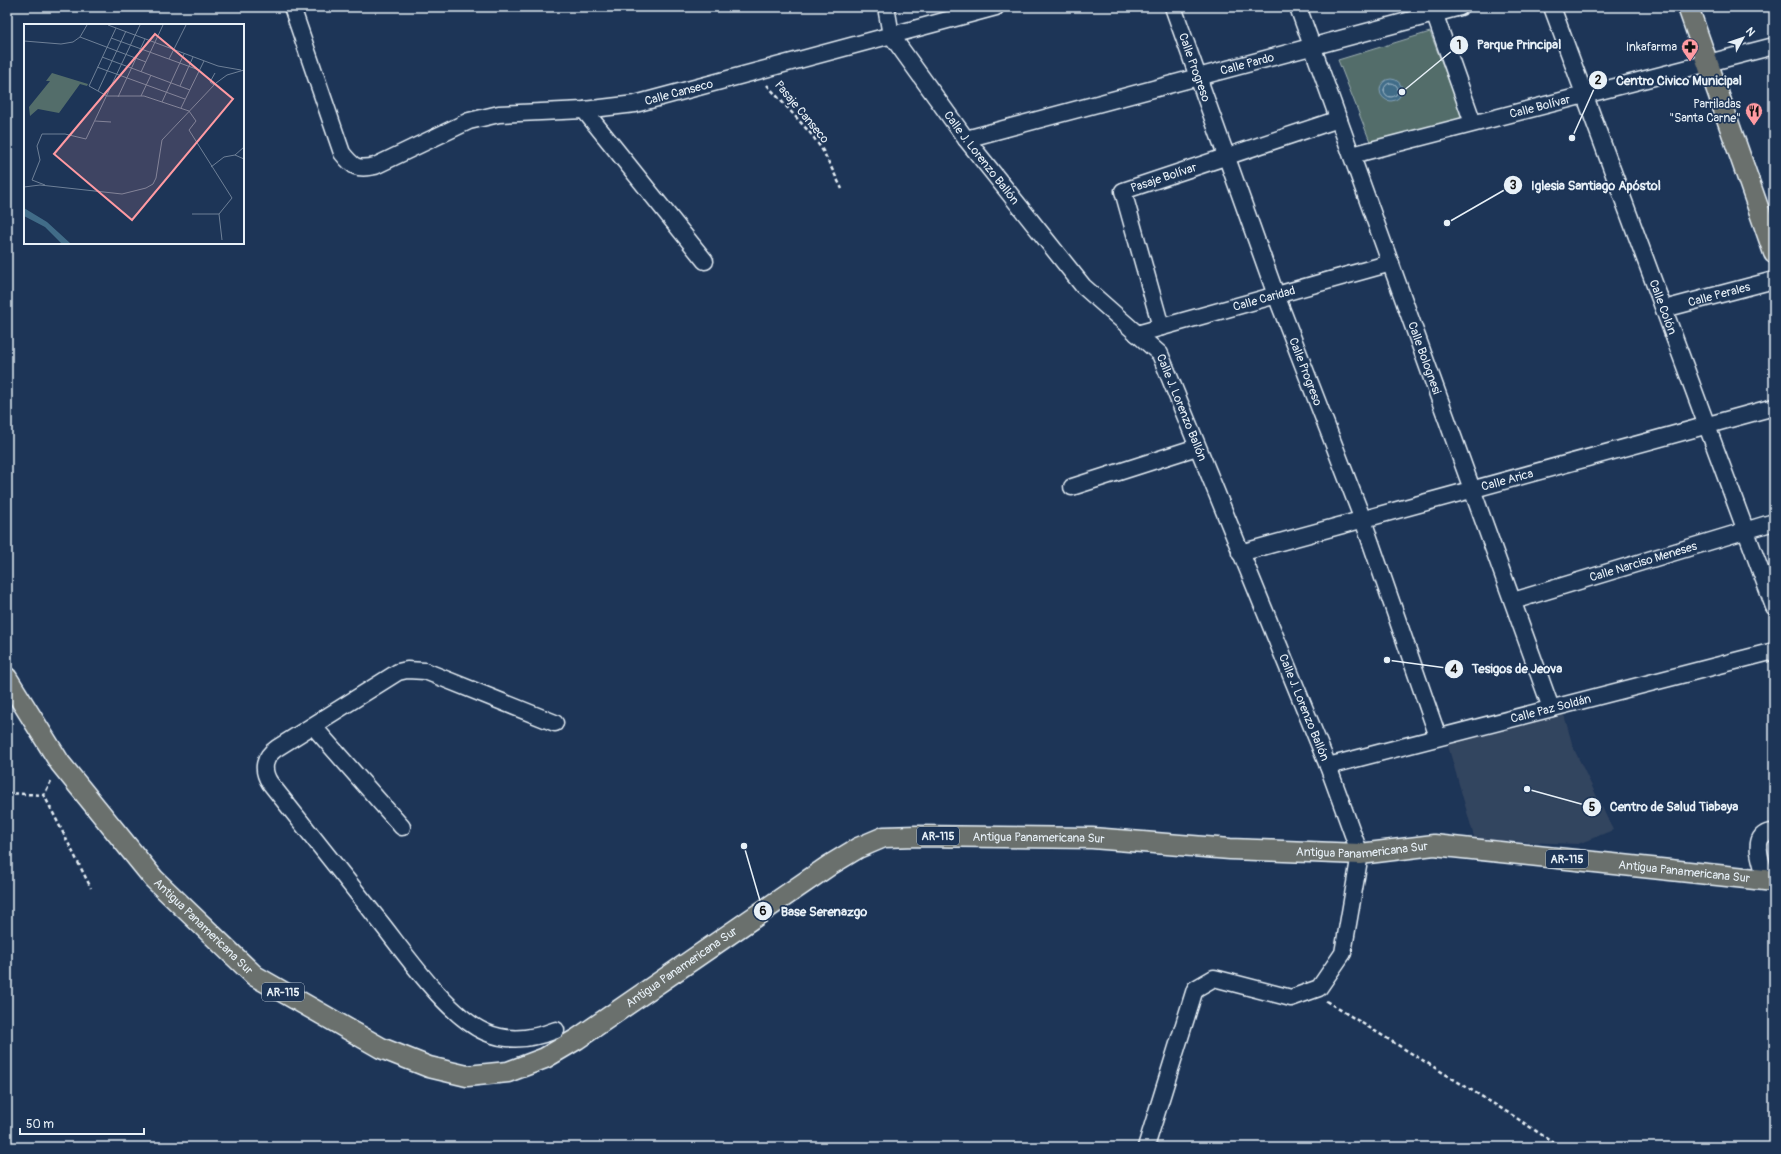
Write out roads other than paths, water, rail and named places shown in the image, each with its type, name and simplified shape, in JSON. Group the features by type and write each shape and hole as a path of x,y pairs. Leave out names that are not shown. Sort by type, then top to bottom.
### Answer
{"main road":[{"path":"1688,7 1774,253"},
{"name":"Antigua Panamericana Sur","path":"7,678 60,763 154,879 255,976 382,1048 429,1067 466,1076 508,1072 545,1058 577,1039 830,865 858,848 884,837 1092,838 1230,849 1360,854 1434,845 1771,881"}],"street":[{"name":"Calle Canseco","path":"292,7 342,152 351,165 363,168 375,166 469,121 499,114 584,110 635,104 996,7"},
{"name":"Calle J. Lorenzo Ballón","path":"886,7 891,35 966,139 1083,286 1160,354 1328,766 1360,854"},
{"name":"Calle Progreso","path":"1173,7 1276,295 1363,520 1438,737"},
{"name":"Calle Bolognesi","path":"1298,7 1551,708"},
{"name":"Calle Pardo","path":"966,139 1313,46 1433,10 1460,7"},
{"name":"Calle Colón","path":"1552,7 1774,607"},
{"path":"1433,10 1474,124"},
{"name":"Calle Bolívar","path":"1352,155 1774,46"},
{"path":"584,110 705,261"},
{"name":"Pasaje Bolívar","path":"1161,327 1123,190 1339,119"},
{"name":"Calle Caridad","path":"1137,334 1391,263"},
{"name":"Calle Perales","path":"1664,309 1774,280"},
{"name":"Calle Arica","path":"1240,553 1774,407"},
{"path":"1072,487 1197,447"},
{"name":"Calle Narciso Meneses","path":"1513,601 1774,522"},
{"name":"Calle Paz Soldán","path":"1328,766 1774,651"},
{"path":"555,723 433,674 412,670 398,672 271,752 266,757 264,764 266,777 427,981 462,1018 486,1033 500,1037 529,1038 556,1030"},
{"path":"313,726 402,827"},
{"path":"1771,881 1758,848 1759,840 1765,834 1774,832"},
{"path":"1146,1147 1195,989 1214,978 1291,998 1319,988 1343,953 1360,854"}],"water":[{"path":"1391,79 1399,82 1402,90 1399,98 1391,101 1383,98 1380,90 1383,82"}],"place":[{"name":"Inkafarma","path":"1690,62"},
{"name":"Parque Principal","path":"1402,92"},
{"name":"Parriladas \"Santa Carne\"","path":"1754,126"},
{"name":"Centro Civico Municipal","path":"1572,138"},
{"name":"Iglesia Santiago Apóstol","path":"1447,223"},
{"name":"Tesigos de Jeova","path":"1387,660"},
{"name":"Centro de Salud Tiabaya","path":"1527,789"},
{"name":"Base Serenazgo","path":"744,846"}]}
